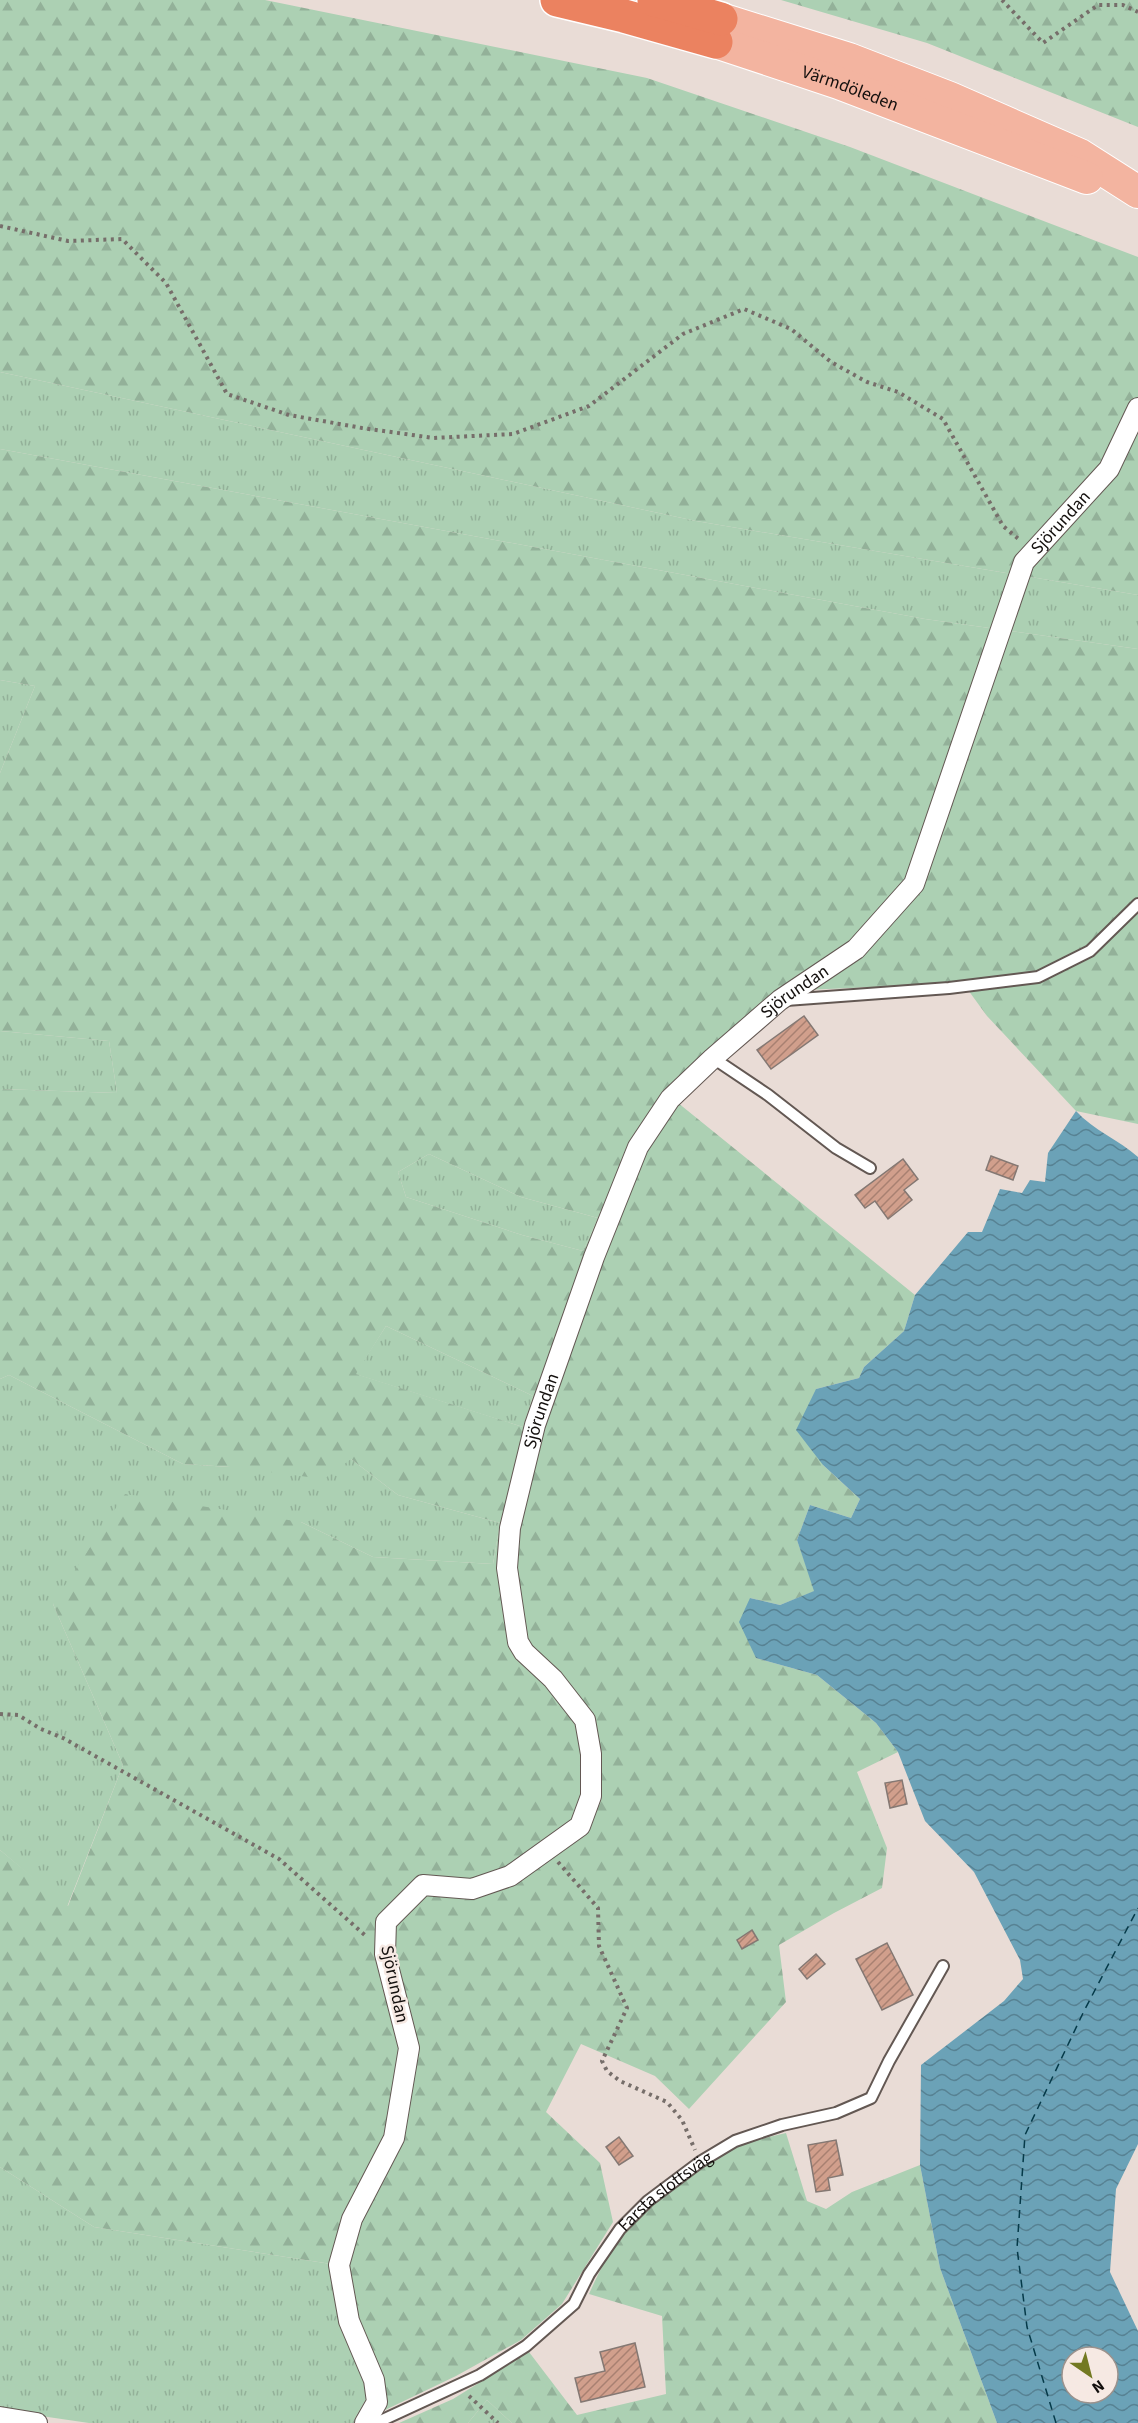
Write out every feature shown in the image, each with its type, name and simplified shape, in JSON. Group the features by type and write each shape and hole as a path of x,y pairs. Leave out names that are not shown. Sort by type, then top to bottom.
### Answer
{"highway":[{"name":"Värmdöleden","path":"556,0 718,31"},
{"name":"Värmdöleden","path":"654,0 718,31"}],"main road":[{"name":"Värmdöleden","path":"718,31 839,83 939,120 1070,173 1138,193"}],"street":[{"name":"Sjörundan","path":"365,2423 377,2402 374,2380 349,2321 339,2265 352,2219 394,2138 409,2048 385,1954 386,1922 423,1885 472,1889 510,1876 580,1826 591,1796 591,1754 585,1720 553,1679 524,1652 518,1642 507,1568 510,1528 535,1425 594,1257 638,1147 670,1099 780,1000 856,949 914,884 1024,562 1108,469 1138,408"},
{"path":"0,2417 37,2423"}],"lane":[{"path":"780,1000 948,988 1038,977 1090,951 1138,904"},
{"path":"713,1058 768,1095 836,1148 870,1168"},
{"name":"Farsta slottsväg","path":"376,2423 480,2374 526,2346 574,2304 589,2274 620,2229 648,2201 700,2162 735,2141 782,2125 836,2113 871,2098 889,2061 944,1966"}],"path":[{"path":"1002,0 1042,43 1098,4 1123,5 1138,12"},
{"path":"0,226 68,241 122,239 166,283 227,394 289,415 434,438 513,434 589,406 683,334 744,309 791,329 831,362 867,382 898,392 943,419 1003,526 1034,550"},
{"path":"0,1714 18,1715 41,1729 63,1738 279,1859 385,1954"},
{"path":"547,1849 598,1908 599,1946 627,2008 602,2061 607,2071 648,2095 667,2102 682,2120 700,2162"},
{"path":"458,2385 498,2423"}],"green space":[{"path":"0,0 265,0 647,78 850,147 1138,257 1138,595 696,521 0,372"},
{"path":"781,0 1138,0 1138,127 927,43"},
{"path":"0,372 696,521 1138,595 1138,649 925,619 0,449"},
{"path":"0,449 925,619 1138,649 1138,1124 1076,1111 987,1016 963,983 783,991 667,1094 915,1295 904,1331 864,1367 859,1378 816,1389 823,1465 860,1499 851,1518 810,1505 797,1540 815,1591 780,1605 750,1598 756,1658 817,1675 876,1723 898,1752 857,1772 887,1848 882,1888 779,1945 786,2002 689,2109 655,2076 581,2044 546,2112 600,2163 613,2222 562,2304 521,2340 456,2376 358,2423 352,2423 366,2399 363,2377 337,2318 331,2264 94,2227 0,2167 0,1850 68,1906 123,1765 53,1604 125,1494 301,1522 373,1557 493,1564 500,1523 398,1495 351,1459 324,1479 230,1467 183,1464 9,1375 0,1379 0,1089 117,1093 109,1041 0,1031 0,773 35,686 0,680","holes":["429,1154 521,1197 598,1218 583,1251 522,1235 406,1197 398,1172","386,1326 533,1396 523,1427 356,1374"]},
{"path":"0,680 35,686 0,773"},
{"path":"0,1031 109,1041 117,1093 0,1089"},
{"path":"429,1154 521,1197 598,1218 583,1251 522,1235 406,1197 398,1172"},
{"path":"386,1326 533,1396 523,1427 355,1374"},
{"path":"9,1375 183,1464 230,1467 351,1459 398,1495 500,1523 493,1564 373,1557 301,1522 53,1604 123,1765 67,1907 0,1850 0,1379"},
{"path":"786,2133 807,2201 826,2209 852,2192 920,2165 940,2268 997,2423 512,2423 487,2400 468,2423 399,2423 453,2399 529,2352 577,2415 666,2394 662,2316 589,2294 592,2286 608,2255 623,2234 676,2185 737,2147"},
{"path":"0,2167 94,2227 331,2264 363,2377 366,2399 352,2423 89,2423 0,2410"},
{"path":"487,2400 512,2423 468,2423"}],"water":[{"path":"1076,1111 1090,1124 1138,1157 1138,2144 1116,2189 1110,2272 1138,2331 1138,2423 997,2423 940,2268 920,2165 921,2065 1004,2001 1023,1979 1020,1960 974,1872 925,1821 898,1752 876,1723 817,1675 756,1658 739,1622 750,1598 780,1605 814,1591 797,1540 810,1505 851,1518 860,1499 823,1465 796,1430 816,1389 859,1378 864,1367 904,1331 915,1295 968,1232 982,1232 1000,1189 1022,1193 1030,1180 1045,1182 1048,1153"}],"building":[{"path":"804,1016 818,1035 771,1069 757,1050"},
{"path":"991,1156 1018,1166 1013,1180 986,1170"},
{"path":"903,1159 918,1179 904,1190 912,1200 888,1219 875,1201 865,1208 855,1195"},
{"path":"902,1780 907,1804 890,1808 885,1783"},
{"path":"752,1930 758,1940 742,1949 737,1940"},
{"path":"887,1943 913,1995 882,2010 856,1959"},
{"path":"816,1954 825,1964 807,1979 799,1969"},
{"path":"619,2137 633,2156 619,2165 606,2147"},
{"path":"836,2140 843,2175 828,2178 830,2190 816,2192 808,2145"},
{"path":"635,2343 645,2387 581,2402 575,2378 605,2371 600,2352"}],"ferry route":[{"path":"1056,2423 1027,2327 1017,2248 1025,2135 1084,2011 1138,1908"}]}
